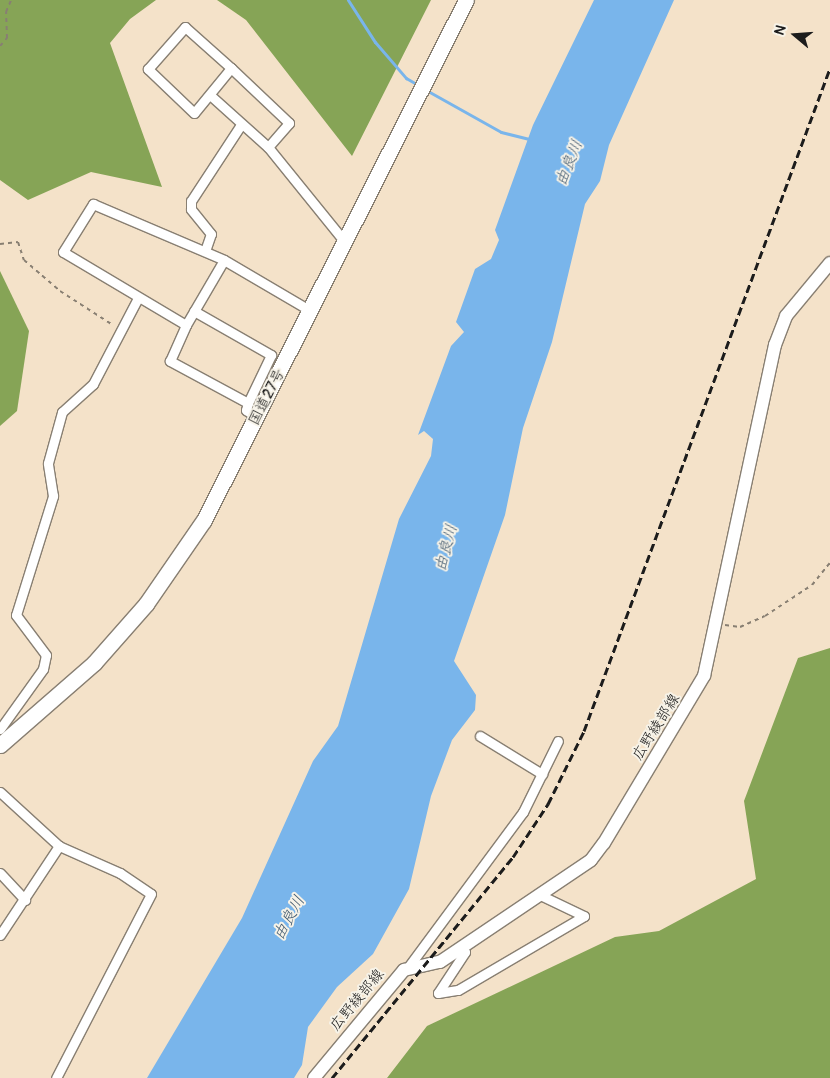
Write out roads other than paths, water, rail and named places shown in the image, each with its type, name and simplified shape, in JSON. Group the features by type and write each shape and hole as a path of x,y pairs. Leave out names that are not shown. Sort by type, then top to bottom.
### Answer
{"highway":[{"name":"国道27号","path":"0,745 94,664 146,604 204,520 466,0"}],"main road":[{"name":"広野綾部線","path":"314,1078 409,966 440,962 591,860 604,843 690,706 704,676 718,624 775,345 786,316 830,263"}],"street":[{"path":"231,68 194,113 148,69 185,27 231,68 289,123 268,147"},
{"path":"210,94 240,126 268,147 345,242"},
{"path":"205,251 211,234 191,209 191,201 240,126"},
{"path":"186,325 63,252 93,204 224,260 311,310"},
{"path":"224,260 186,325 170,361 248,402"},
{"path":"0,729 43,669 46,655 16,615 53,496 48,463 62,412 93,384 138,298"},
{"path":"194,311 271,355 246,410 257,416"},
{"path":"480,736 542,774"},
{"path":"409,966 413,955 492,858 542,774 558,741"},
{"path":"0,792 59,846 120,873 151,894 56,1078"},
{"path":"0,936 59,846"},
{"path":"0,872 25,900"},
{"path":"460,947 465,952 438,993 458,990 584,916 538,894"}],"water":[{"name":"由良川","path":"594,0 674,0 609,145 600,181 585,204 552,342 523,428 505,515 454,661 476,695 475,710 452,740 431,796 409,889 373,954 337,987 308,1027 302,1065 294,1078 147,1078 242,918 313,761 338,726 399,519 431,456 433,439 424,431 418,435 451,346 464,332 456,322 475,269 491,259 499,240 495,230 533,125"}],"waterway":[{"path":"348,0 375,42 406,78 418,85"},
{"path":"426,90 501,132 530,139"}],"railway":[{"path":"332,1078 513,857 548,804 584,731 830,68"}]}
